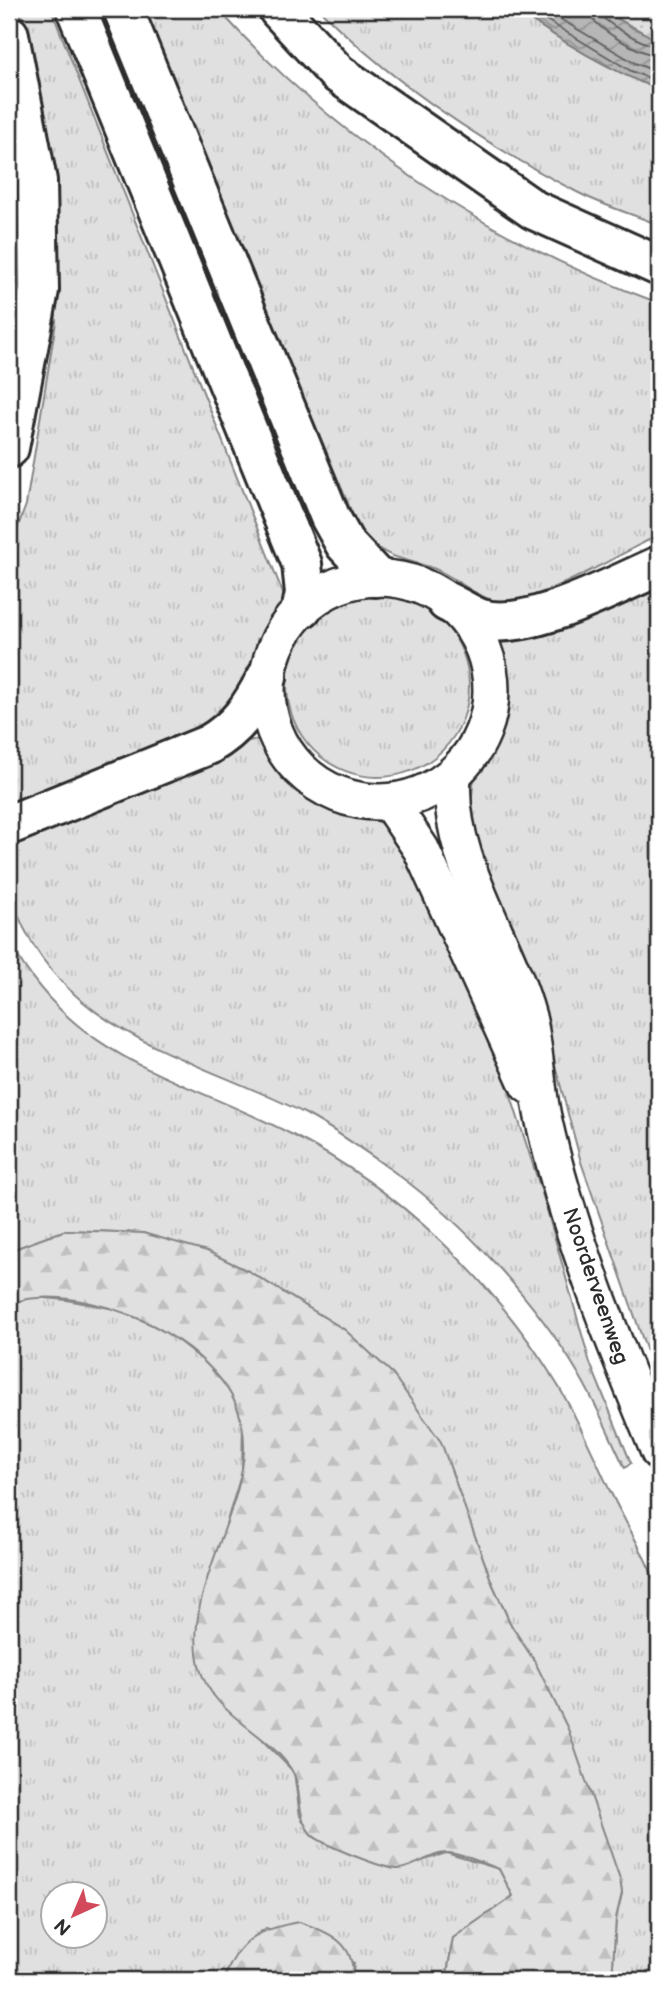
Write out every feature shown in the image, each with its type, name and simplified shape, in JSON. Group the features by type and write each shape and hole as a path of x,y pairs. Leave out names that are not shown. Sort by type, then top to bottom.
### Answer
{"highway":[{"path":"76,9 302,564 302,608"},
{"path":"123,9 330,517 345,544 376,577"},
{"path":"278,9 337,73 534,210 659,266"},
{"path":"9,36 37,181 39,290 9,448"},
{"path":"447,602 481,619 507,622 532,619 659,566"},
{"path":"9,825 219,739 230,732 250,711 267,677"}],"street":[{"path":"376,577 422,587 447,602 467,621 487,658 490,695 484,733 453,776 419,796 390,803 357,801 325,788 298,766 281,741 269,710 267,677 275,644 302,608 342,583 376,577"},
{"name":"Noorderveenweg","path":"453,776 455,827 528,1017 543,1116 573,1226 606,1321 659,1452"},
{"name":"Noorderveenweg","path":"390,803 421,849 543,1116"}],"green space":[{"path":"20,9 51,9 288,606 266,640 259,661 224,710 195,729 9,803 9,550 26,505 56,322 52,169"},
{"path":"140,9 218,9 314,102 420,183 536,250 659,303 659,535 552,589 509,601 484,597 435,569 395,557 379,549 360,532"},
{"path":"319,9 516,9 659,90 659,225 585,196 506,153 408,86 377,62"},
{"path":"515,9 659,9 659,90 585,54"},
{"path":"659,576 659,1386 581,1162 538,1002 469,824 474,776 505,714 508,691 501,643"},
{"path":"378,595 413,602 442,622 462,651 469,686 462,721 442,750 413,770 378,777 343,770 314,750 294,721 287,686 294,651 314,622 343,602"},
{"path":"261,739 287,772 304,787 324,801 366,814 391,830 415,858 488,1025 543,1196 590,1363 631,1463 625,1468 591,1396 542,1319 497,1265 422,1193 352,1142 304,1113 130,1034 92,1009 58,978 30,940 10,893 7,876 9,845 115,803 247,741"},
{"path":"9,941 35,982 65,1014 97,1040 132,1061 291,1134 331,1156 406,1210 474,1274 532,1346 557,1384 642,1553 660,1599 659,1980 612,1980 616,1918 622,1893 620,1879 535,1662 511,1625 492,1583 441,1443 345,1330 248,1271 143,1233 66,1230 9,1251"},
{"path":"66,1230 143,1233 207,1251 248,1271 345,1330 391,1372 441,1442 492,1583 511,1625 535,1662 568,1729 620,1879 622,1893 616,1918 612,1980 446,1980 453,1938 513,1896 499,1869 468,1857 448,1853 404,1868 391,1868 367,1861 311,1834 303,1818 297,1784 291,1769 268,1744 217,1699 200,1669 196,1632 202,1595 239,1485 244,1449 239,1414 221,1380 195,1353 175,1338 142,1320 110,1308 76,1300 41,1298 9,1304 9,1251"},
{"path":"34,1297 120,1310 166,1331 210,1366 233,1395 243,1421 242,1472 226,1524 263,1741 294,1772 300,1816 312,1836 352,1855 397,1869 446,1853 499,1869 513,1896 453,1938 446,1980 352,1980 354,1963 266,1928 241,1950 224,1980 9,1980 9,1304"},
{"path":"299,1922 331,1935 346,1948 350,1957 352,1980 224,1980 236,1955 252,1938 272,1928"}],"water":[{"path":"516,9 600,9 659,41 659,90 585,54"}]}
